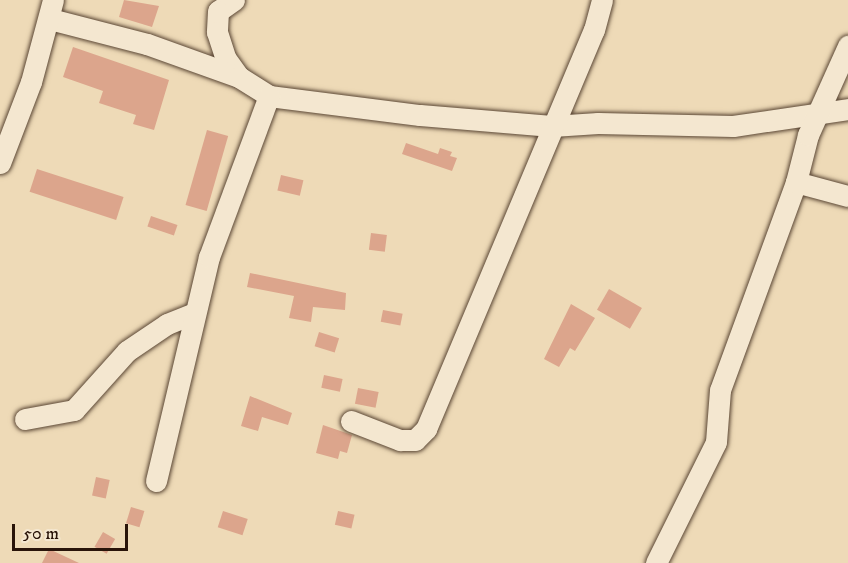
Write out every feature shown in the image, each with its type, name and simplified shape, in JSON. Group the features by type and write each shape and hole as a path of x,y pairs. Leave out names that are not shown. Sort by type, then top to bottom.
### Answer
{"street":[{"path":"234,0 218,11 217,32 226,59 239,77"},
{"path":"351,422 399,440 415,440 426,429 594,30 602,0"},
{"path":"0,163 51,9 239,77 269,96 420,116 552,126 598,123 733,126 818,111 848,109"},
{"path":"656,563 716,442 720,390 796,182 808,135 848,46"},
{"path":"156,481 194,313 225,208 269,96"},
{"path":"796,182 848,196"},
{"path":"25,419 74,410 127,351 167,324 194,313"}],"building":[{"path":"124,0 159,6 152,27 119,17"},
{"path":"73,47 169,80 154,130 133,124 136,115 99,103 103,91 63,77"},
{"path":"207,130 228,136 207,211 186,205"},
{"path":"406,143 438,154 440,148 452,152 450,156 457,158 452,171 402,154"},
{"path":"37,169 124,197 116,220 30,192"},
{"path":"281,175 303,180 300,196 277,191"},
{"path":"151,216 177,225 174,236 147,226"},
{"path":"371,233 387,235 385,252 369,250"},
{"path":"250,273 346,293 345,310 313,307 311,322 289,318 294,296 247,287"},
{"path":"609,289 642,308 630,329 597,310"},
{"path":"571,304 595,318 575,351 570,348 559,367 544,359"},
{"path":"383,310 403,314 400,326 381,322"},
{"path":"319,332 339,338 335,352 315,346"},
{"path":"324,375 343,379 340,392 321,388"},
{"path":"358,388 379,392 376,408 355,404"},
{"path":"250,396 292,413 288,425 262,417 258,431 241,426"},
{"path":"323,425 352,435 347,453 340,451 338,459 316,453"},
{"path":"96,477 110,480 106,498 92,496"},
{"path":"131,507 144,511 139,527 126,523"},
{"path":"223,511 248,519 242,535 218,527"},
{"path":"338,511 355,515 351,528 335,525"},
{"path":"103,532 115,539 107,554 94,547"},
{"path":"49,549 79,563 42,563"}]}
